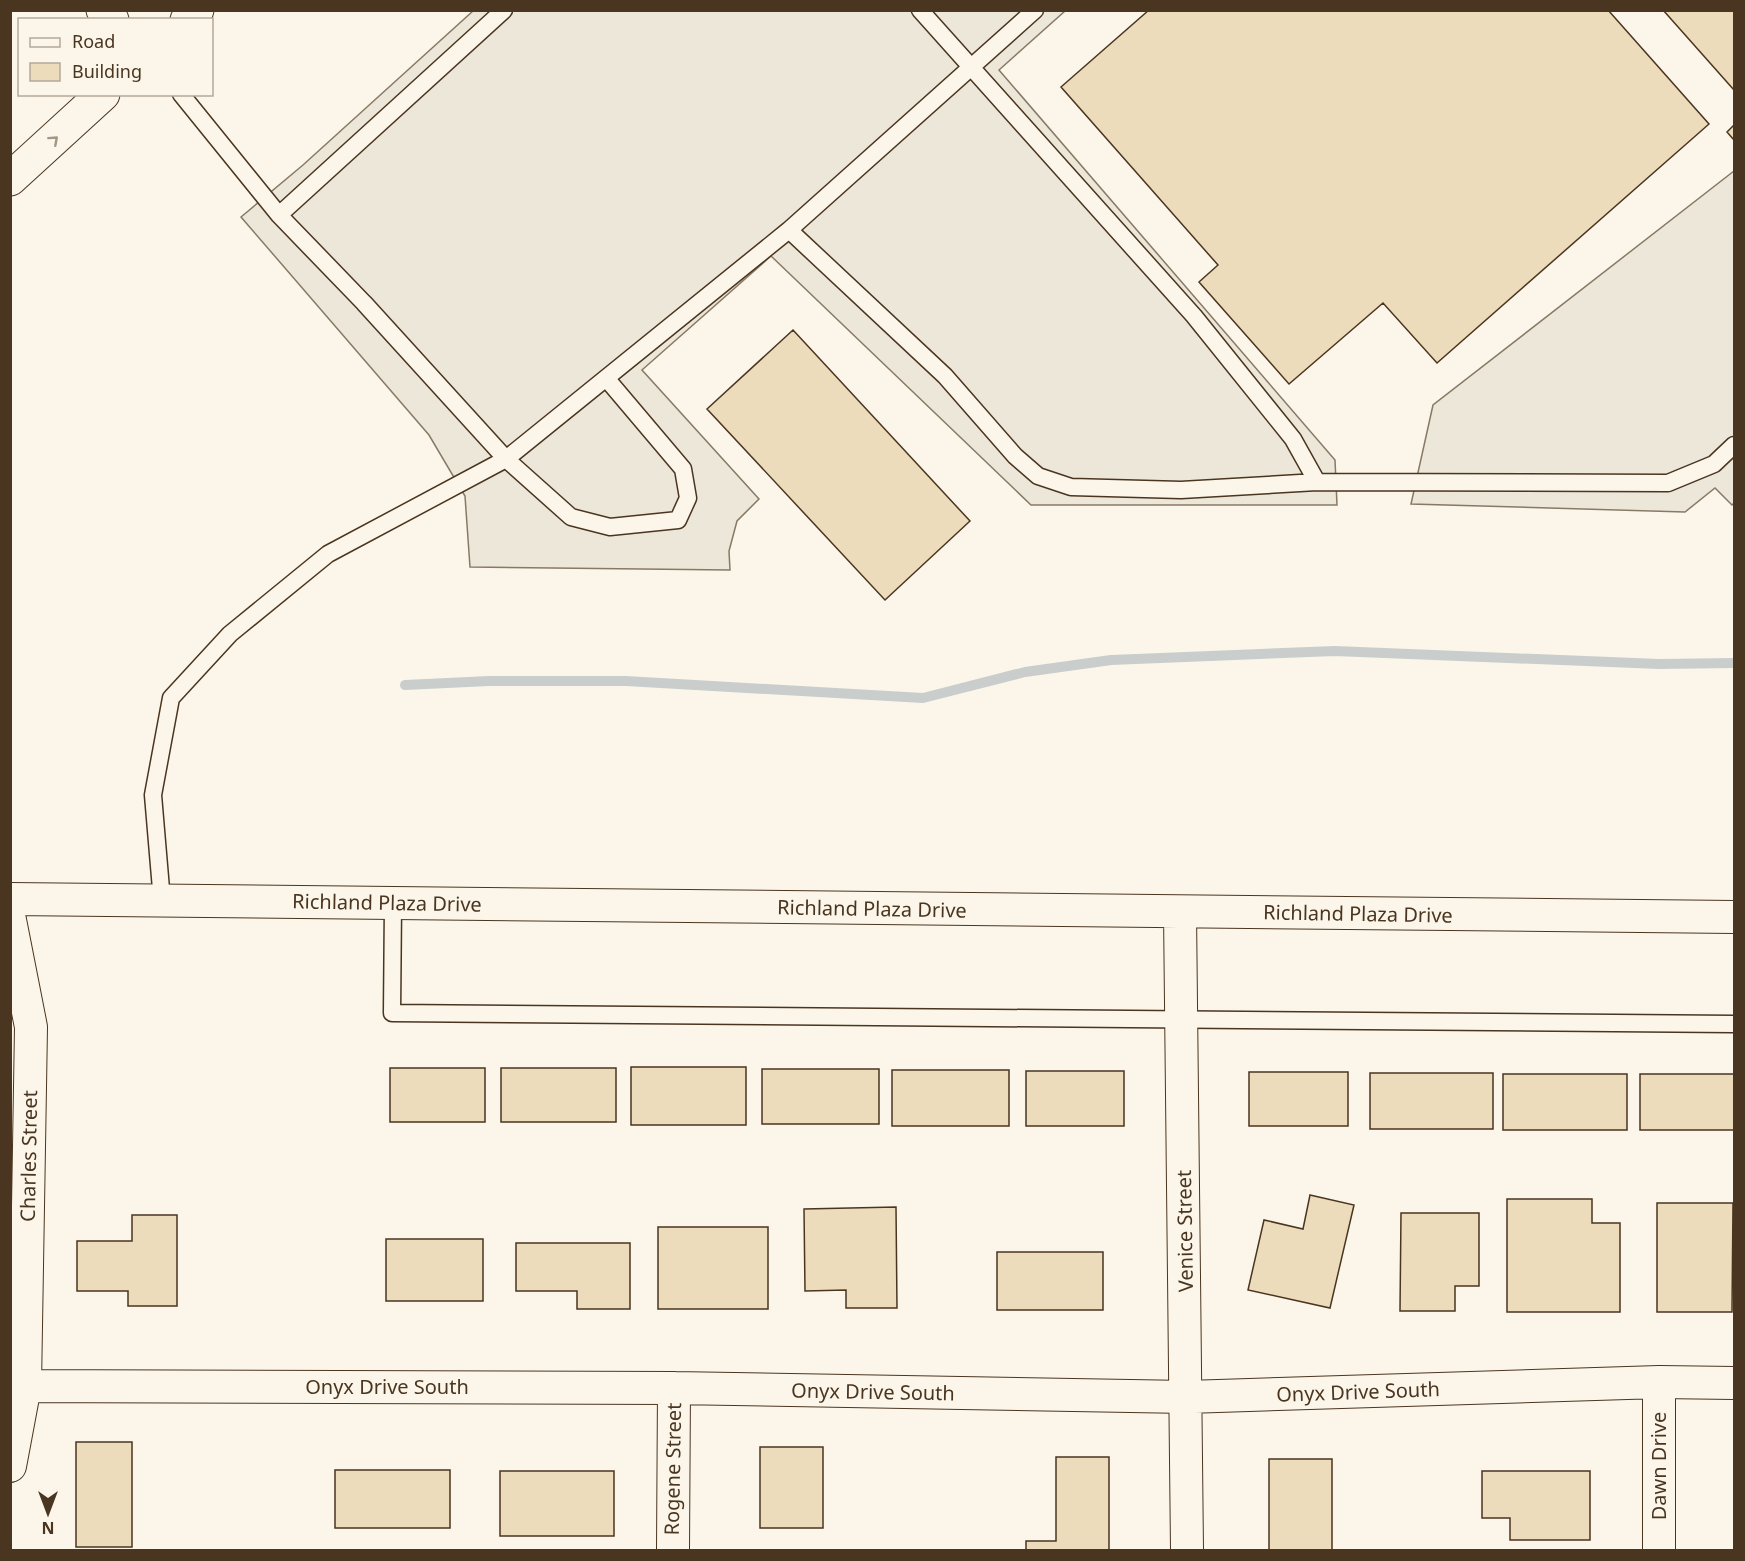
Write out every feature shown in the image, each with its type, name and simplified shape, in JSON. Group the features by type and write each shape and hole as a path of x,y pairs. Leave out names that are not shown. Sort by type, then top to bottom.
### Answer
{"main road":[{"path":"10,179 101,96"}],"street":[{"name":"Richland Plaza Drive","path":"10,900 1734,917"},
{"name":"Venice Street","path":"1180,912 1187,1551"},
{"name":"Charles Street","path":"10,920 30,1027 18,1386 10,1466"},
{"name":"Onyx Drive South","path":"18,1386 674,1388 1187,1397 1659,1382 1734,1383"},
{"name":"Dawn Drive","path":"1659,1382 1659,1551"},
{"name":"Rogene Street","path":"673,1551 674,1388"}],"lane":[{"path":"279,215 504,10"},
{"path":"920,10 1194,316 1293,440 1317,482"},
{"path":"162,901 153,795 171,698 230,634 328,554 506,459 789,230 973,68 1035,10"},
{"path":"183,96 279,215 364,303 506,459 571,518 610,527 678,520 688,498 682,469 606,378"},
{"path":"789,230 945,375 1016,456 1038,476 1071,487 1181,490 1317,482 1668,483 1714,464 1734,445"},
{"path":"393,904 392,1013 1734,1024"}],"shaded area":[{"path":"473,11 1065,11 999,70 1335,460 1337,505 1031,505 771,256 642,370 759,499 737,521 729,551 730,570 470,567 465,496 429,435 241,217 303,165"},
{"path":"1734,171 1734,503 1732,505 1715,488 1685,512 1411,504 1433,405"}],"building":[{"path":"1149,10 1608,10 1709,124 1437,363 1383,303 1289,384 1199,282 1218,265 1061,87"},
{"path":"1663,10 1734,10 1734,90"},
{"path":"1734,125 1734,140 1727,132"},
{"path":"793,330 970,521 885,600 707,409"},
{"path":"631,1067 746,1067 746,1125 631,1125"},
{"path":"390,1068 485,1068 485,1122 390,1122"},
{"path":"501,1068 616,1068 616,1122 501,1122"},
{"path":"762,1069 879,1069 879,1124 762,1124"},
{"path":"892,1070 1009,1070 1009,1126 892,1126"},
{"path":"1026,1071 1124,1071 1124,1126 1026,1126"},
{"path":"1249,1072 1348,1072 1348,1126 1249,1126"},
{"path":"1370,1073 1493,1073 1493,1129 1370,1129"},
{"path":"1503,1074 1627,1074 1627,1130 1503,1130"},
{"path":"1640,1074 1734,1074 1734,1130 1640,1130"},
{"path":"1310,1195 1354,1205 1330,1308 1248,1290 1264,1220 1303,1229"},
{"path":"1507,1199 1592,1199 1592,1223 1620,1223 1620,1312 1507,1312"},
{"path":"1657,1203 1733,1203 1732,1312 1657,1312"},
{"path":"896,1207 897,1308 846,1308 846,1290 805,1291 804,1209"},
{"path":"1401,1213 1479,1213 1479,1286 1455,1286 1455,1311 1400,1311"},
{"path":"132,1215 177,1215 177,1306 128,1306 128,1291 77,1291 77,1241 132,1241"},
{"path":"658,1227 768,1227 768,1309 658,1309"},
{"path":"386,1239 483,1239 483,1301 386,1301"},
{"path":"516,1243 630,1243 630,1309 577,1309 577,1291 516,1291"},
{"path":"997,1252 1103,1252 1103,1310 997,1310"},
{"path":"76,1442 132,1442 132,1547 76,1547"},
{"path":"760,1447 823,1447 823,1528 760,1528"},
{"path":"1056,1457 1109,1457 1109,1550 1026,1550 1026,1541 1056,1541"},
{"path":"1269,1459 1332,1459 1332,1550 1269,1550"},
{"path":"335,1470 450,1470 450,1528 335,1528"},
{"path":"500,1471 614,1471 614,1536 500,1536"},
{"path":"1482,1471 1590,1471 1590,1540 1510,1540 1510,1518 1482,1518"}],"waterway":[{"path":"405,685 489,681 626,681 923,698 1025,672 1111,660 1335,651 1659,664 1734,663"}]}
